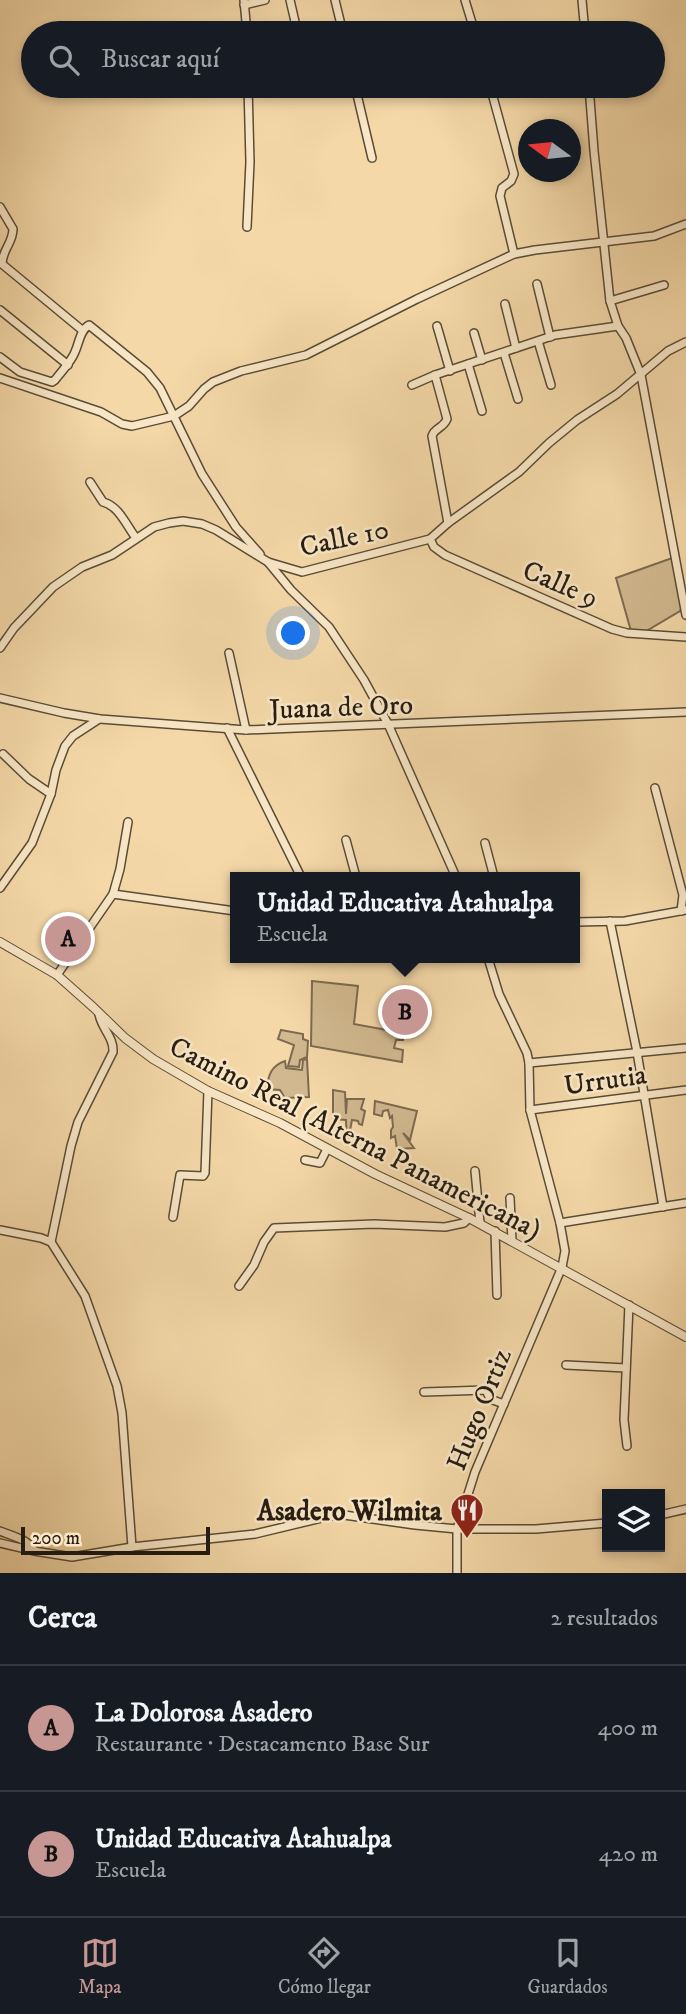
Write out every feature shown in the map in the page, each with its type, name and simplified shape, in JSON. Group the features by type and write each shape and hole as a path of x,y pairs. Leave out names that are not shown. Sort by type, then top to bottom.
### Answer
{"street":[{"path":"246,21 244,3 265,0"},
{"path":"290,0 295,21"},
{"path":"335,0 340,21"},
{"path":"465,0 471,21"},
{"path":"582,0 584,21"},
{"path":"247,227 250,162 248,98"},
{"path":"358,98 372,158"},
{"path":"493,98 514,174 511,181 502,188 500,197 514,254"},
{"path":"590,98 610,301 640,375 686,615"},
{"path":"0,207 13,229 11,242 2,253 1,265 82,330"},
{"path":"0,378 101,412 132,426 174,416 214,382 241,370 306,355 514,254 654,236 686,223"},
{"path":"537,284 550,337"},
{"path":"610,301 664,285"},
{"path":"505,304 516,348"},
{"path":"0,310 68,365"},
{"path":"0,358 20,372 52,382 68,365 79,345 82,330 89,325 147,372 160,388 208,485 236,527 291,590 329,627 364,680 388,724 454,872"},
{"path":"437,326 450,371"},
{"path":"412,385 550,337 618,326"},
{"path":"474,333 482,360"},
{"path":"538,341 551,385"},
{"name":"Calle 10","path":"0,648 14,628 53,587 82,567 112,555 154,527 169,523 193,522 216,530 268,562 302,572 430,539 519,472 549,443 668,351 686,342"},
{"path":"504,353 518,399"},
{"path":"468,365 482,411"},
{"path":"435,375 447,419 445,425 432,436 448,523"},
{"path":"90,482 103,502 111,503 116,509 136,538"},
{"name":"Calle 9","path":"430,539 434,547 445,555 612,629 627,633 686,637"},
{"path":"229,653 246,730"},
{"name":"Juana de Oro","path":"0,698 100,719 246,730 686,712"},
{"path":"0,888 32,843 51,794 65,746 73,736 100,719"},
{"path":"227,728 299,872"},
{"path":"3,754 29,779 51,794"},
{"path":"580,922 625,921 683,911 683,895 655,788"},
{"path":"57,975 113,894 128,822"},
{"path":"346,841 355,872"},
{"path":"485,843 493,872"},
{"path":"113,894 230,910"},
{"path":"610,921 637,1052 663,1207"},
{"name":"Camino Real (Alterna Panamericana)","path":"0,942 57,975 143,1054 208,1091 480,1223 562,1268"},
{"path":"490,963 499,994 527,1053 529,1063 686,1048"},
{"path":"51,1242 78,1122 113,1052 112,1040 101,1024 99,1014"},
{"name":"Hugo Ortiz","path":"457,1573 457,1529 475,1472 562,1268 565,1251 530,1110 529,1063"},
{"name":"Urrutia","path":"530,1110 686,1090"},
{"path":"173,1217 180,1175 202,1176 205,1173 208,1091"},
{"path":"305,1160 320,1163 327,1149"},
{"path":"475,1171 480,1223"},
{"path":"510,1198 512,1241"},
{"path":"559,1223 686,1203"},
{"path":"239,1286 274,1228 363,1224 445,1227 464,1223 469,1218"},
{"path":"0,1230 51,1242 85,1296 117,1386 122,1413 132,1547"},
{"path":"495,1231 497,1295"},
{"path":"562,1268 686,1337"},
{"path":"627,1446 624,1420 629,1305"},
{"path":"566,1365 626,1367"},
{"path":"424,1392 486,1390 490,1399 504,1404"},
{"path":"665,1514 686,1509"},
{"path":"0,1543 72,1557 132,1547 254,1534 344,1515 457,1529 536,1529 602,1523"},
{"path":"0,1531 24,1541 33,1547 34,1551"}],"shaded area":[{"path":"672,558 682,606 680,611 643,633 631,631 616,578"},
{"path":"312,981 358,986 354,1024 403,1033 403,1040 396,1040 394,1048 403,1050 402,1062 311,1046"},
{"path":"281,1030 303,1034 303,1039 308,1041 307,1057 300,1060 299,1067 288,1066 294,1045 278,1039"},
{"path":"307,1059 309,1097 285,1098 280,1090 266,1089 270,1075 277,1065 285,1061 286,1068 302,1070 303,1060"},
{"path":"333,1090 345,1092 346,1114 347,1099 364,1099 361,1109 365,1111 362,1125 352,1120 347,1146 346,1120 333,1119"},
{"path":"375,1101 417,1111 410,1140 403,1133 414,1148 397,1149 395,1136 391,1138 392,1116 390,1118 388,1110 383,1111 382,1116 374,1114"}],"place":[{"name":"La Dolorosa Asadero","path":"68,939"},
{"name":"Unidad Educativa Atahualpa","path":"405,1012"},
{"name":"Asadero Wilmita","path":"467,1540"}]}
